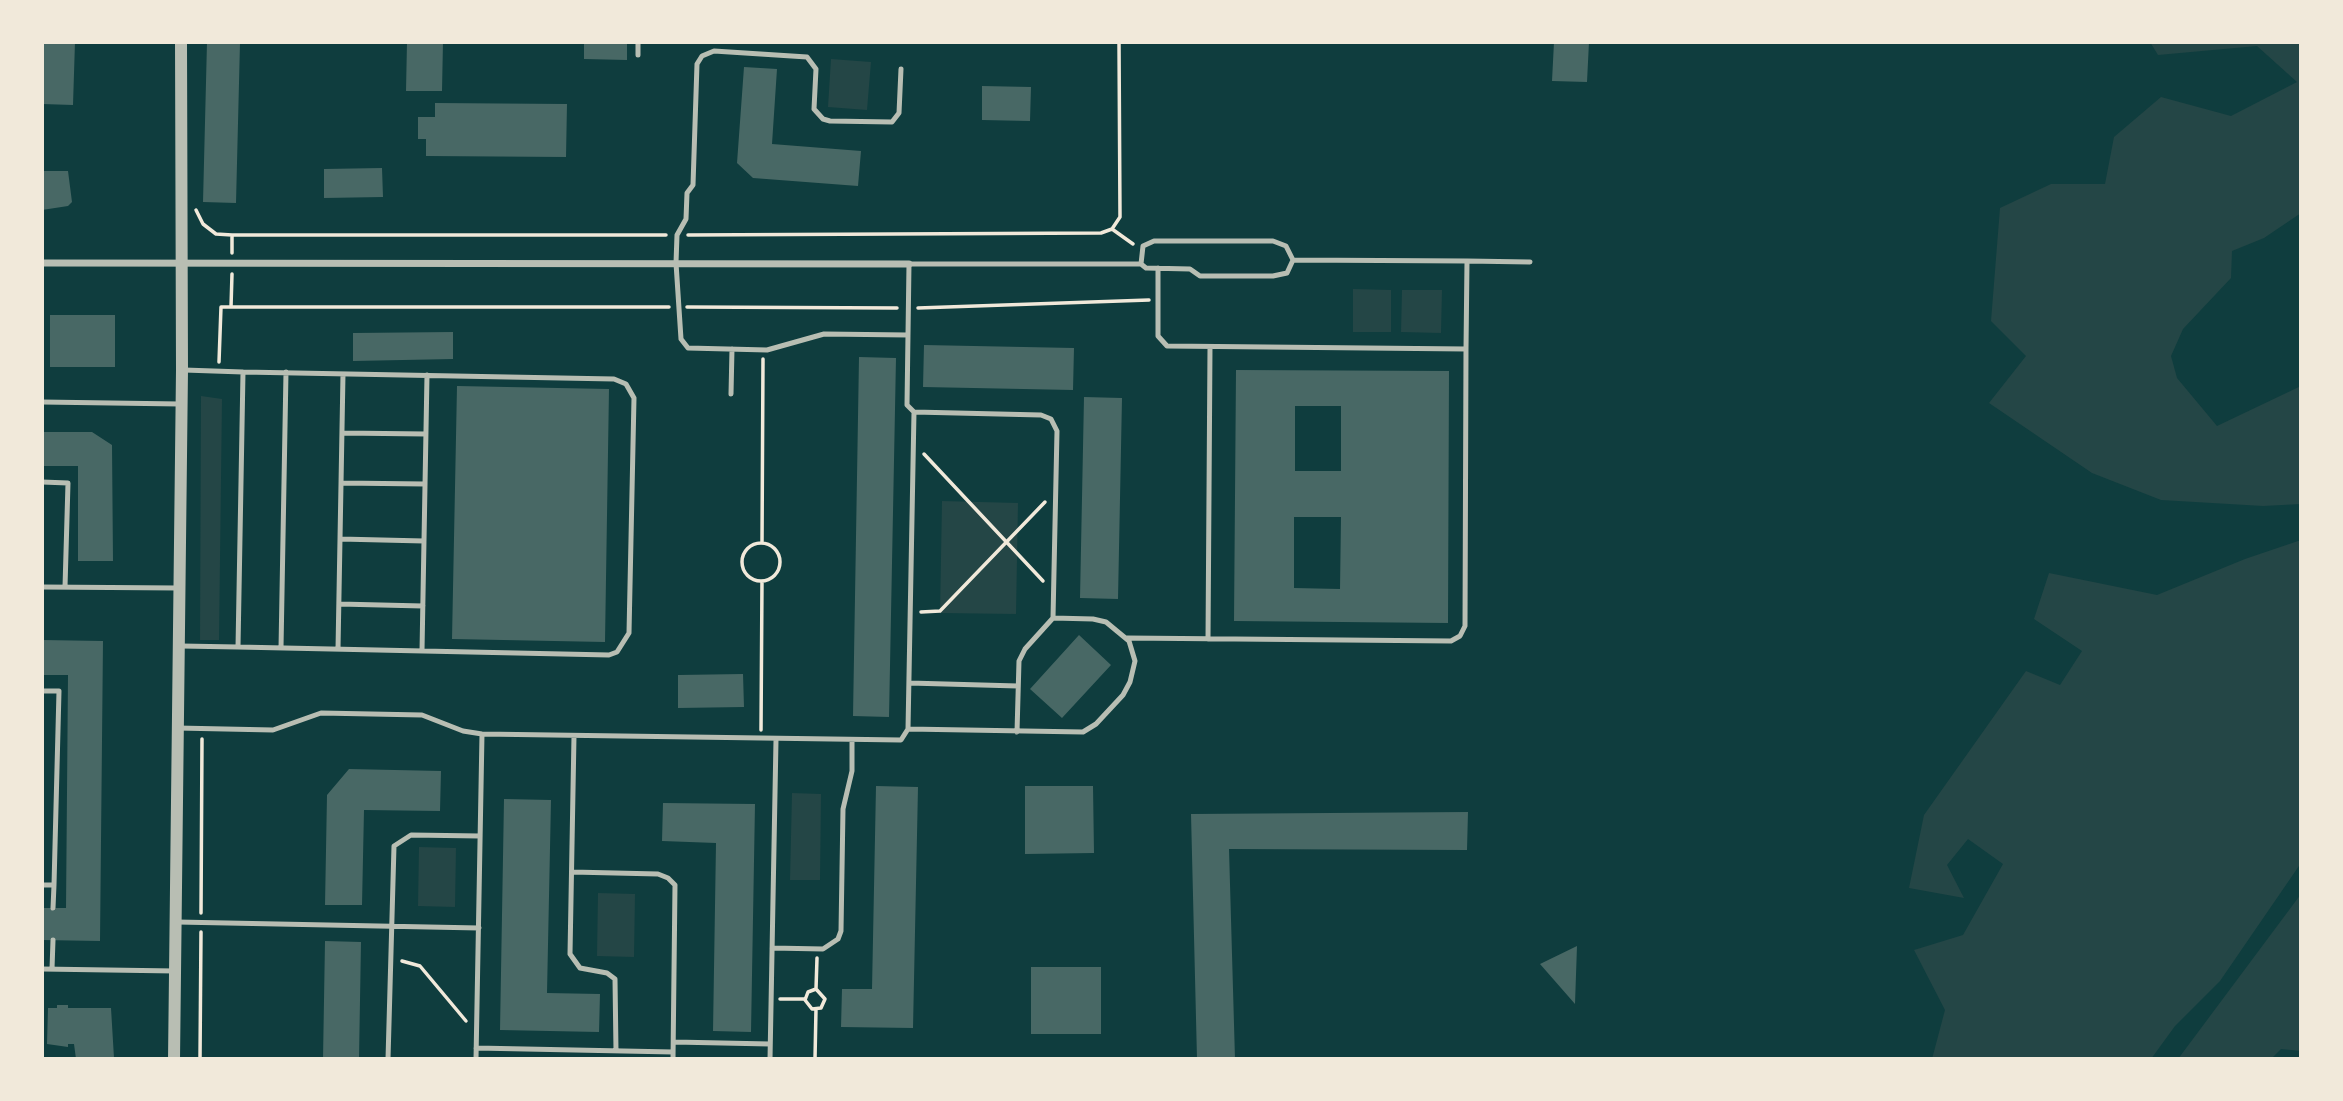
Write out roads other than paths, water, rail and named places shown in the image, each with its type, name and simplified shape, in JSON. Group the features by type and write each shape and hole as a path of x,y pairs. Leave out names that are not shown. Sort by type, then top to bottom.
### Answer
{"street":[{"path":"174,1059 182,370 181,42"},
{"path":"42,263 909,264"}],"lane":[{"path":"638,42 638,55"},
{"path":"901,69 899,113 892,122 830,121 822,119 814,109 816,69 807,57 706,53 697,64 693,185 687,193 686,219 677,235 677,307 681,339 685,346 763,350 824,334 908,335"},
{"path":"1154,241 1273,241 1286,246 1293,260 1287,272 1273,276 1200,276 1189,269 1144,268 1141,264 1141,250 1154,241"},
{"path":"1293,260 1530,262"},
{"path":"1127,639 1451,641 1460,636 1465,626 1467,261"},
{"path":"1017,732 1018,686 1023,653 1053,618 1057,432 1054,422 1046,416 914,412 907,405 909,264 1141,264"},
{"path":"1158,268 1158,336 1162,343 1171,346 1466,349"},
{"path":"1208,639 1210,347"},
{"path":"731,394 732,349"},
{"path":"178,646 609,654 617,652 629,633 634,398 626,384 614,379 182,370"},
{"path":"238,647 243,372"},
{"path":"281,648 286,372"},
{"path":"338,649 343,374"},
{"path":"422,651 427,375"},
{"path":"42,402 180,404"},
{"path":"177,728 273,730 321,713 397,714 429,716 456,729 482,734 898,741 908,729 914,412"},
{"path":"342,433 426,434"},
{"path":"42,482 68,483 65,587"},
{"path":"341,483 425,484"},
{"path":"340,539 424,541"},
{"path":"42,587 178,588"},
{"path":"338,604 423,606"},
{"path":"908,729 1078,733 1096,724 1130,682 1135,655 1127,639 1100,620 1053,618"},
{"path":"909,683 1018,686"},
{"path":"42,691 59,691 53,908"},
{"path":"476,1059 482,734"},
{"path":"574,736 570,954 580,968 607,973 615,979 616,1051"},
{"path":"770,1059 776,740"},
{"path":"772,948 817,949 834,943 841,931 843,809 852,771 852,741"},
{"path":"388,1059 392,853 398,841 411,835 480,836"},
{"path":"476,1048 616,1051 673,1056 675,885 658,874 572,872"},
{"path":"42,885 54,885"},
{"path":"175,922 479,928"},
{"path":"52,969 53,940"},
{"path":"42,969 174,971"},
{"path":"674,1042 770,1044"},
{"path":"557,1050 557,1059"}]}
